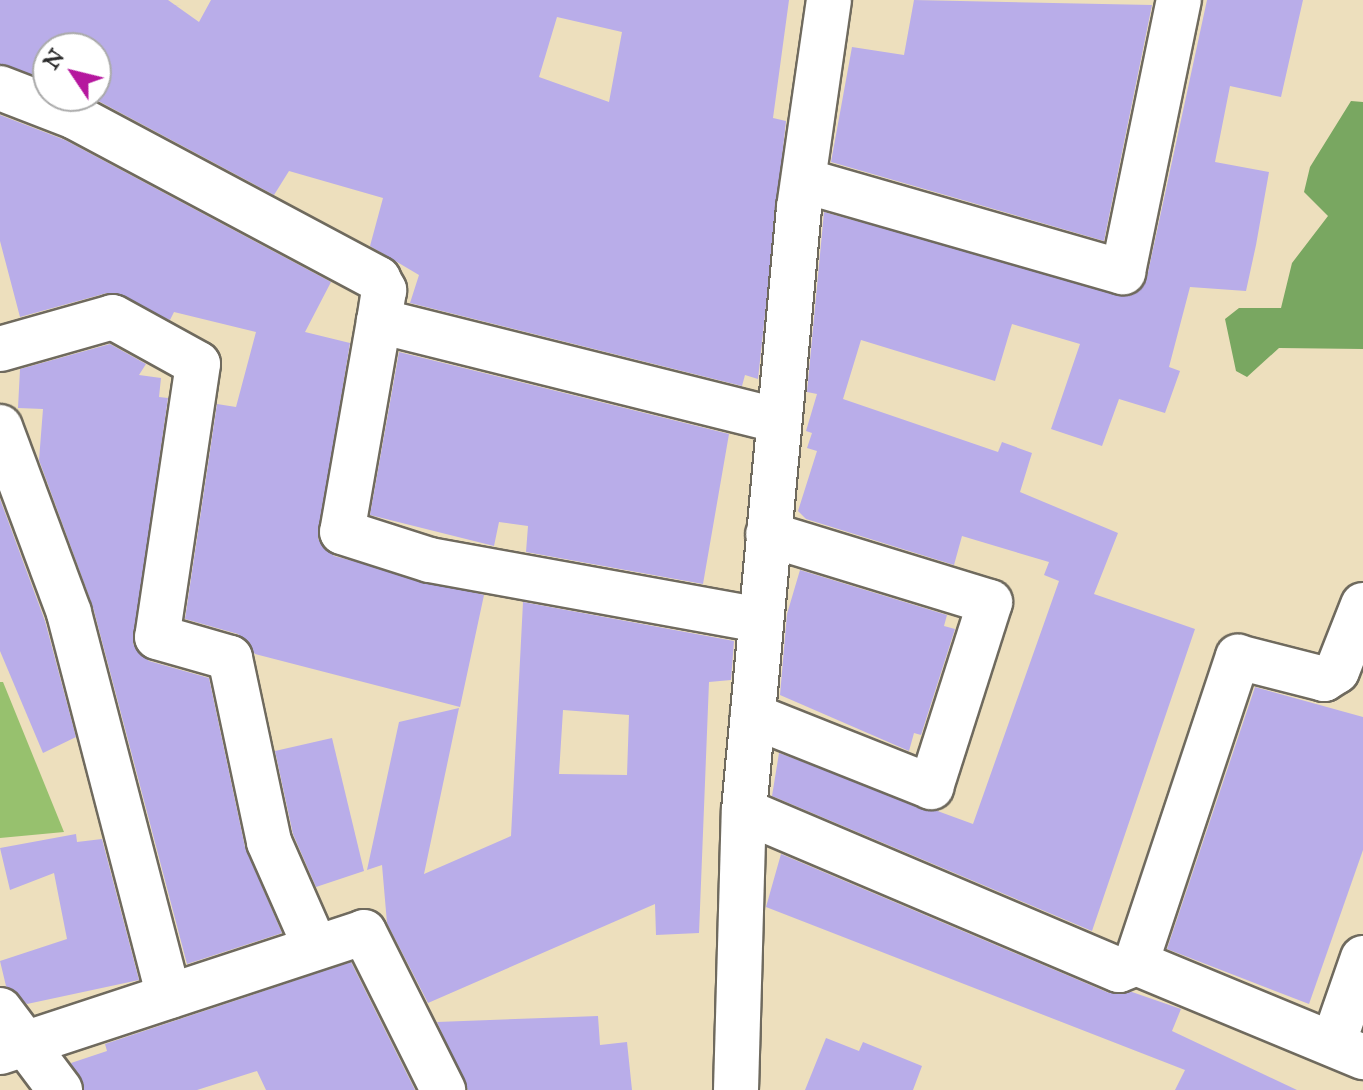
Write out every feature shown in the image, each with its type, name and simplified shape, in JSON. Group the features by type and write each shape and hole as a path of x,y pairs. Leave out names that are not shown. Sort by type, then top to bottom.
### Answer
{"street":[{"path":"736,1090 744,811 779,421 805,181 829,0"},
{"path":"805,181 1123,272 1179,0"},
{"path":"0,88 75,117 378,279 384,290 342,532 430,560 761,620"},
{"path":"0,349 113,317 198,364 157,637 230,658 269,842 314,944"},
{"path":"379,321 779,421"},
{"path":"0,427 69,613 169,996"},
{"path":"753,716 931,787 990,602 768,534"},
{"path":"1136,963 1238,657 1324,679 1337,671 1363,605"},
{"path":"744,811 1119,970 1136,963 1348,1050 1363,958"},
{"path":"60,1090 8,1036 169,996 314,944 364,932 443,1090"}],"green space":[{"path":"1351,101 1363,102 1363,349 1279,348 1247,377 1236,371 1225,319 1239,308 1281,308 1292,263 1328,216 1304,192 1310,167"},
{"path":"0,682 3,682 64,832 0,838"}],"building":[{"path":"0,0 168,0 199,22 211,0 789,0 773,118 786,121 758,379 745,375 742,386 410,303 419,275 370,246 383,198 289,171 274,195 112,108 112,32 32,32 32,75 0,64","holes":["557,17 622,32 609,102 539,77"]},
{"path":"914,0 1152,5 1104,241 831,162 852,47 904,55"},
{"path":"1207,0 1303,0 1281,97 1230,86 1215,162 1269,172 1256,245 1246,291 1190,287 1169,367 1180,371 1165,413 1119,399 1102,446 1051,429 1080,344 1012,324 995,381 861,340 843,399 998,452 1002,442 1032,453 1020,492 1118,533 1094,594 1195,629 1092,931 772,796 779,753 973,824 1059,581 1044,575 1049,562 962,536 954,565 806,519 798,511 817,451 807,448 812,433 806,431 817,394 807,392 824,212 1130,296 1147,277"},
{"path":"0,115 65,140 331,282 305,332 350,343 318,539 334,556 484,595 460,707 255,654 238,634 185,619 217,404 236,407 256,332 174,312 170,320 107,293 20,317 0,241"},
{"path":"110,344 146,364 139,375 161,378 159,397 168,398 133,644 149,661 209,678 245,847 282,933 187,964 93,607 39,460 43,409 18,408 20,369"},
{"path":"399,352 729,434 703,584 526,552 528,526 499,522 494,546 370,515"},
{"path":"0,499 45,621 76,737 43,753 0,651"},
{"path":"800,570 947,615 944,626 955,629 921,735 914,733 909,751 780,695 787,614"},
{"path":"523,602 734,641 731,680 709,682 699,933 656,935 655,904 428,1003 387,923 382,865 367,870 399,722 459,708 424,874 511,836","holes":["563,710 629,715 627,775 559,774"]},
{"path":"1255,687 1363,717 1363,850 1309,1004 1167,949"},
{"path":"332,738 364,871 316,887 293,834 275,751"},
{"path":"76,834 77,842 102,839 139,980 27,1004 6,986 0,961 67,939 54,873 10,890 0,848"},
{"path":"781,854 1109,993 1132,992 1181,1009 1172,1031 1297,1090 1175,1090 1185,1070 766,907"},
{"path":"351,962 415,1090 266,1090 257,1071 197,1090 84,1090 71,1063 107,1051 105,1044"},
{"path":"598,1016 600,1045 627,1042 632,1090 468,1090 437,1022"},
{"path":"826,1038 859,1051 863,1042 922,1066 913,1090 805,1090"}]}
